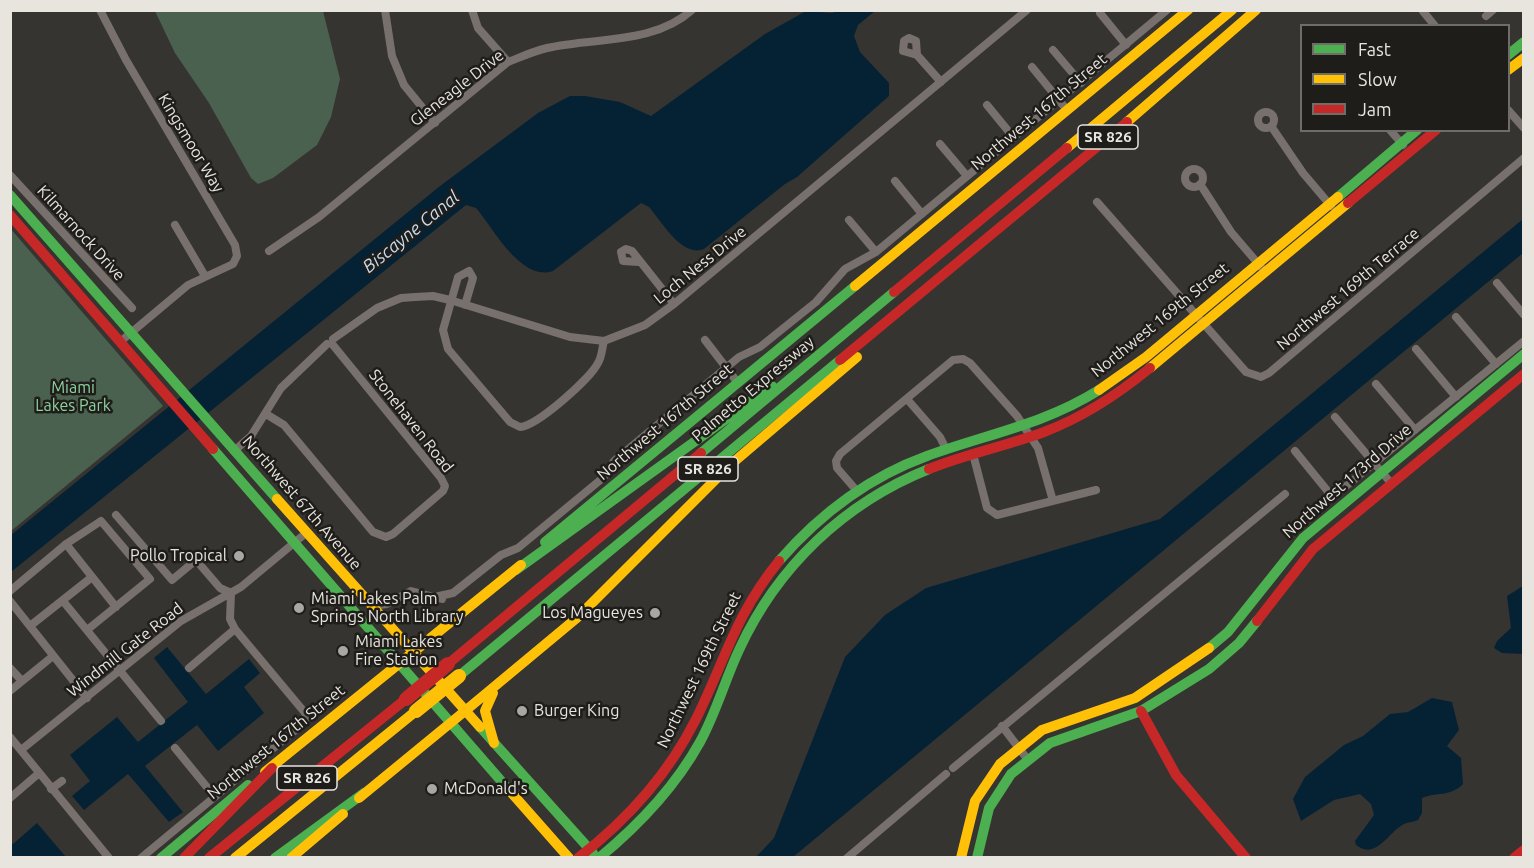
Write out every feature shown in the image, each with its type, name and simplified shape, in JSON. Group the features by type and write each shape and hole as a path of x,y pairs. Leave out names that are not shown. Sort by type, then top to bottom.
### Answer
{"main road":[{"name":"Northwest 167th Street","path":"161,858 516,570 542,545 741,381 1063,105 1188,10"},
{"name":"Palmetto Expressway","path":"209,858 406,699 1232,10"},
{"name":"Palmetto Expressway","path":"235,858 459,676 1207,55 1256,10"},
{"path":"1510,53 1524,42"},
{"path":"1510,69 1524,58"},
{"name":"Northwest 169th Street","path":"1405,148 1416,132"},
{"name":"Northwest 169th Street","path":"578,858 595,855 670,765 696,720 730,636 791,568 821,527 857,491 900,467 946,449 1070,422 1113,396 1199,319 1405,148 1433,132"},
{"name":"Northwest 67th Avenue","path":"10,195 28,225 202,425 234,451 595,855"},
{"name":"Northwest 67th Avenue","path":"10,215 28,225"},
{"path":"275,858 364,793 500,685 588,608 729,466 916,307 958,261"},
{"name":"Northwest 173rd Drive","path":"961,858 968,821 975,801 1000,764 1042,730 1135,698 1200,656 1227,632 1303,538 1378,468 1524,354"},
{"path":"516,570 761,392 800,371"},
{"name":"Northwest 173rd Drive","path":"977,858 982,825 989,808 1011,774 1050,743 1141,711 1209,669 1239,643 1313,549 1524,374"},
{"name":"Northwest 67th Avenue","path":"202,425 209,444 294,542 377,612 400,664 569,858"},
{"name":"Northwest 169th Street","path":"821,527 885,490 930,469 1028,432"},
{"path":"209,444 228,452 234,451 232,457 236,477"},
{"path":"1214,644 1224,656"},
{"path":"494,743 484,718 484,707 500,685"},
{"path":"1141,711 1176,775 1246,858"},
{"path":"184,858 272,768"},
{"path":"291,858 329,828 364,793"},
{"path":"1514,858 1524,850"}],"street":[{"name":"Kingsmoor Way","path":"100,10 126,60 235,245 237,256 233,264 188,285 126,338"},
{"path":"385,10 392,56 404,85 435,123"},
{"path":"472,10 477,28 508,62"},
{"name":"Gleneagle Drive","path":"269,251 311,223 508,62 546,48 642,34 664,28 692,10"},
{"name":"Loch Ness Drive","path":"234,451 251,436 281,388 365,315 389,302 433,296 570,337 604,341 645,326 1027,10"},
{"path":"377,612 411,591 439,596 450,594 465,585 499,557 516,550 601,480 614,461 727,367 760,347 787,326 823,295 845,269 876,252 1014,138 1063,105 1081,83 1167,10"},
{"path":"1422,10 1433,24"},
{"path":"1100,13 1126,45"},
{"path":"1053,50 1081,83"},
{"path":"917,55 941,82"},
{"path":"1032,67 1063,105"},
{"path":"987,105 1014,138"},
{"path":"1510,111 1524,128"},
{"path":"1271,126 1303,173 1333,208"},
{"path":"1392,132 1405,148"},
{"path":"940,144 968,176"},
{"name":"Northwest 169th Terrace","path":"1199,319 1246,372 1252,376 1261,377 1269,373 1524,158"},
{"name":"Kilmarnock Drive","path":"10,175 132,308"},
{"path":"895,181 922,214"},
{"path":"1200,184 1231,232 1261,268"},
{"path":"1097,202 1199,319"},
{"path":"849,220 876,252"},
{"path":"175,225 205,276"},
{"path":"639,262 674,304"},
{"path":"465,304 473,278 469,271 458,277 450,300 443,330 448,349 510,422 520,427 535,422 591,374 600,361 604,341"},
{"path":"1497,283 1524,315"},
{"path":"1456,317 1496,364"},
{"path":"705,340 727,367 734,369 741,381"},
{"path":"1295,451 1330,494 1340,491 1378,468 1415,430 1524,341"},
{"name":"Stonehaven Road","path":"266,414 284,425 374,532 379,535 393,534 443,491 445,486 441,478 331,343"},
{"path":"1416,349 1456,397"},
{"path":"857,491 837,468 836,461 840,454 953,360 963,359 970,363 1028,432 1038,448 1053,501"},
{"path":"1376,384 1415,430"},
{"path":"907,399 940,437 946,449"},
{"path":"1335,417 1391,483"},
{"path":"973,454 987,508 997,515 1096,490"},
{"name":"Northwest 173rd Drive","path":"953,768 1285,494"},
{"path":"116,515 171,580 196,560 220,588 231,593 230,619 235,628 306,714 305,722 141,858"},
{"path":"10,591 66,544 101,521 150,579 87,630"},
{"name":"Windmill Gate Road","path":"21,750 181,621 231,593 306,533"},
{"path":"66,544 116,607"},
{"path":"30,626 92,577"},
{"path":"63,600 161,721"},
{"path":"10,601 87,698"},
{"path":"189,668 235,628"},
{"path":"10,691 53,656"},
{"path":"10,668 22,681"},
{"path":"1002,726 1028,760"},
{"path":"10,737 109,858"},
{"path":"175,748 215,797"},
{"path":"10,798 38,774"},
{"path":"847,858 946,774"},
{"path":"51,789 62,781"}],"green space":[{"path":"155,11 323,11 340,79 331,117 317,145 273,178 258,184 251,178 209,103 175,53"},
{"name":"Miami Lakes Park","path":"10,228 163,406 11,531 10,531"}],"water":[{"name":"Biscayne Canal","path":"806,11 832,13 875,11 858,25 854,36 860,52 889,83 889,96 797,177 785,184 704,249 696,250 680,244 649,207 641,203 553,271 541,272 530,269 519,261 509,252 476,208 466,205 11,572 11,535 440,186 538,113 570,96 585,96 620,102 651,116 765,34"},
{"path":"1523,219 1523,253 793,857 756,857 774,838 845,657 885,615 926,588 1160,519"},
{"path":"1523,586 1523,654 1502,653 1494,648 1497,641 1511,628 1507,596"},
{"path":"167,647 206,694 249,659 260,673 244,687 264,713 218,751 197,725 145,766 183,812 169,822 128,774 84,810 72,796 90,781 70,755 117,717 138,742 188,702 154,658"},
{"path":"1432,698 1452,702 1459,730 1447,746 1461,758 1463,784 1454,791 1422,798 1422,813 1418,820 1404,824 1382,843 1370,849 1363,849 1356,845 1355,841 1374,815 1371,804 1360,794 1334,800 1301,821 1293,799 1305,777 1344,745 1363,736 1390,714 1408,712"},
{"path":"37,823 66,857 11,857 11,842 13,844"}],"traffic: fast":[{"path":"1510,53 1524,42"},
{"path":"1338,197 1415,132"},
{"path":"10,195 277,499"},
{"path":"545,542 855,286"},
{"path":"701,453 894,292"},
{"path":"1209,648 1228,632 1303,538 1524,354"},
{"path":"459,676 840,360"},
{"path":"516,570 772,386"},
{"path":"779,561 828,513 865,486 885,475 927,456 1057,412 1099,390"},
{"path":"213,449 509,790"},
{"path":"599,858 628,832 668,790 690,759 706,731 739,650 773,591 793,565 842,519 898,483 929,469"},
{"path":"977,858 989,808 1011,774 1050,743 1141,711 1209,669 1239,643 1257,621"},
{"path":"480,727 593,853"},
{"path":"161,858 248,785"},
{"path":"275,858 364,793"}],"traffic: slow":[{"path":"855,286 1188,10"},
{"path":"1067,148 1232,10"},
{"path":"1127,122 1256,10"},
{"path":"1510,68 1524,58"},
{"path":"1099,390 1146,357 1338,197"},
{"path":"1150,368 1348,203"},
{"path":"465,711 578,617 729,466 857,357"},
{"path":"277,499 480,727"},
{"path":"265,772 521,565"},
{"path":"961,858 975,801 1000,764 1042,730 1135,698 1209,648"},
{"path":"416,711 459,676"},
{"path":"493,693 485,711 494,743"},
{"path":"235,858 416,711"},
{"path":"359,798 465,711"},
{"path":"509,790 569,858"},
{"path":"291,858 343,814"}],"traffic: jam":[{"path":"840,360 1127,122"},
{"path":"1348,203 1434,132"},
{"path":"894,292 1067,148"},
{"path":"10,215 213,449"},
{"path":"929,469 1059,426 1100,404 1150,368"},
{"path":"1257,621 1313,549 1524,374"},
{"path":"448,664 701,453"},
{"path":"578,858 629,812 673,759 696,719 741,619 779,561"},
{"path":"406,699 448,664"},
{"path":"209,858 406,699"},
{"path":"1141,711 1176,775 1246,858"},
{"path":"184,858 272,768"},
{"path":"1514,858 1524,850"}],"place":[{"name":"Pollo Tropical","path":"239,556"},
{"name":"Miami Lakes Palm Springs North Library","path":"299,608"},
{"name":"Los Magueyes","path":"655,613"},
{"name":"Miami Lakes Fire Station","path":"343,651"},
{"name":"Burger King","path":"522,711"},
{"name":"McDonald's","path":"432,789"}]}
